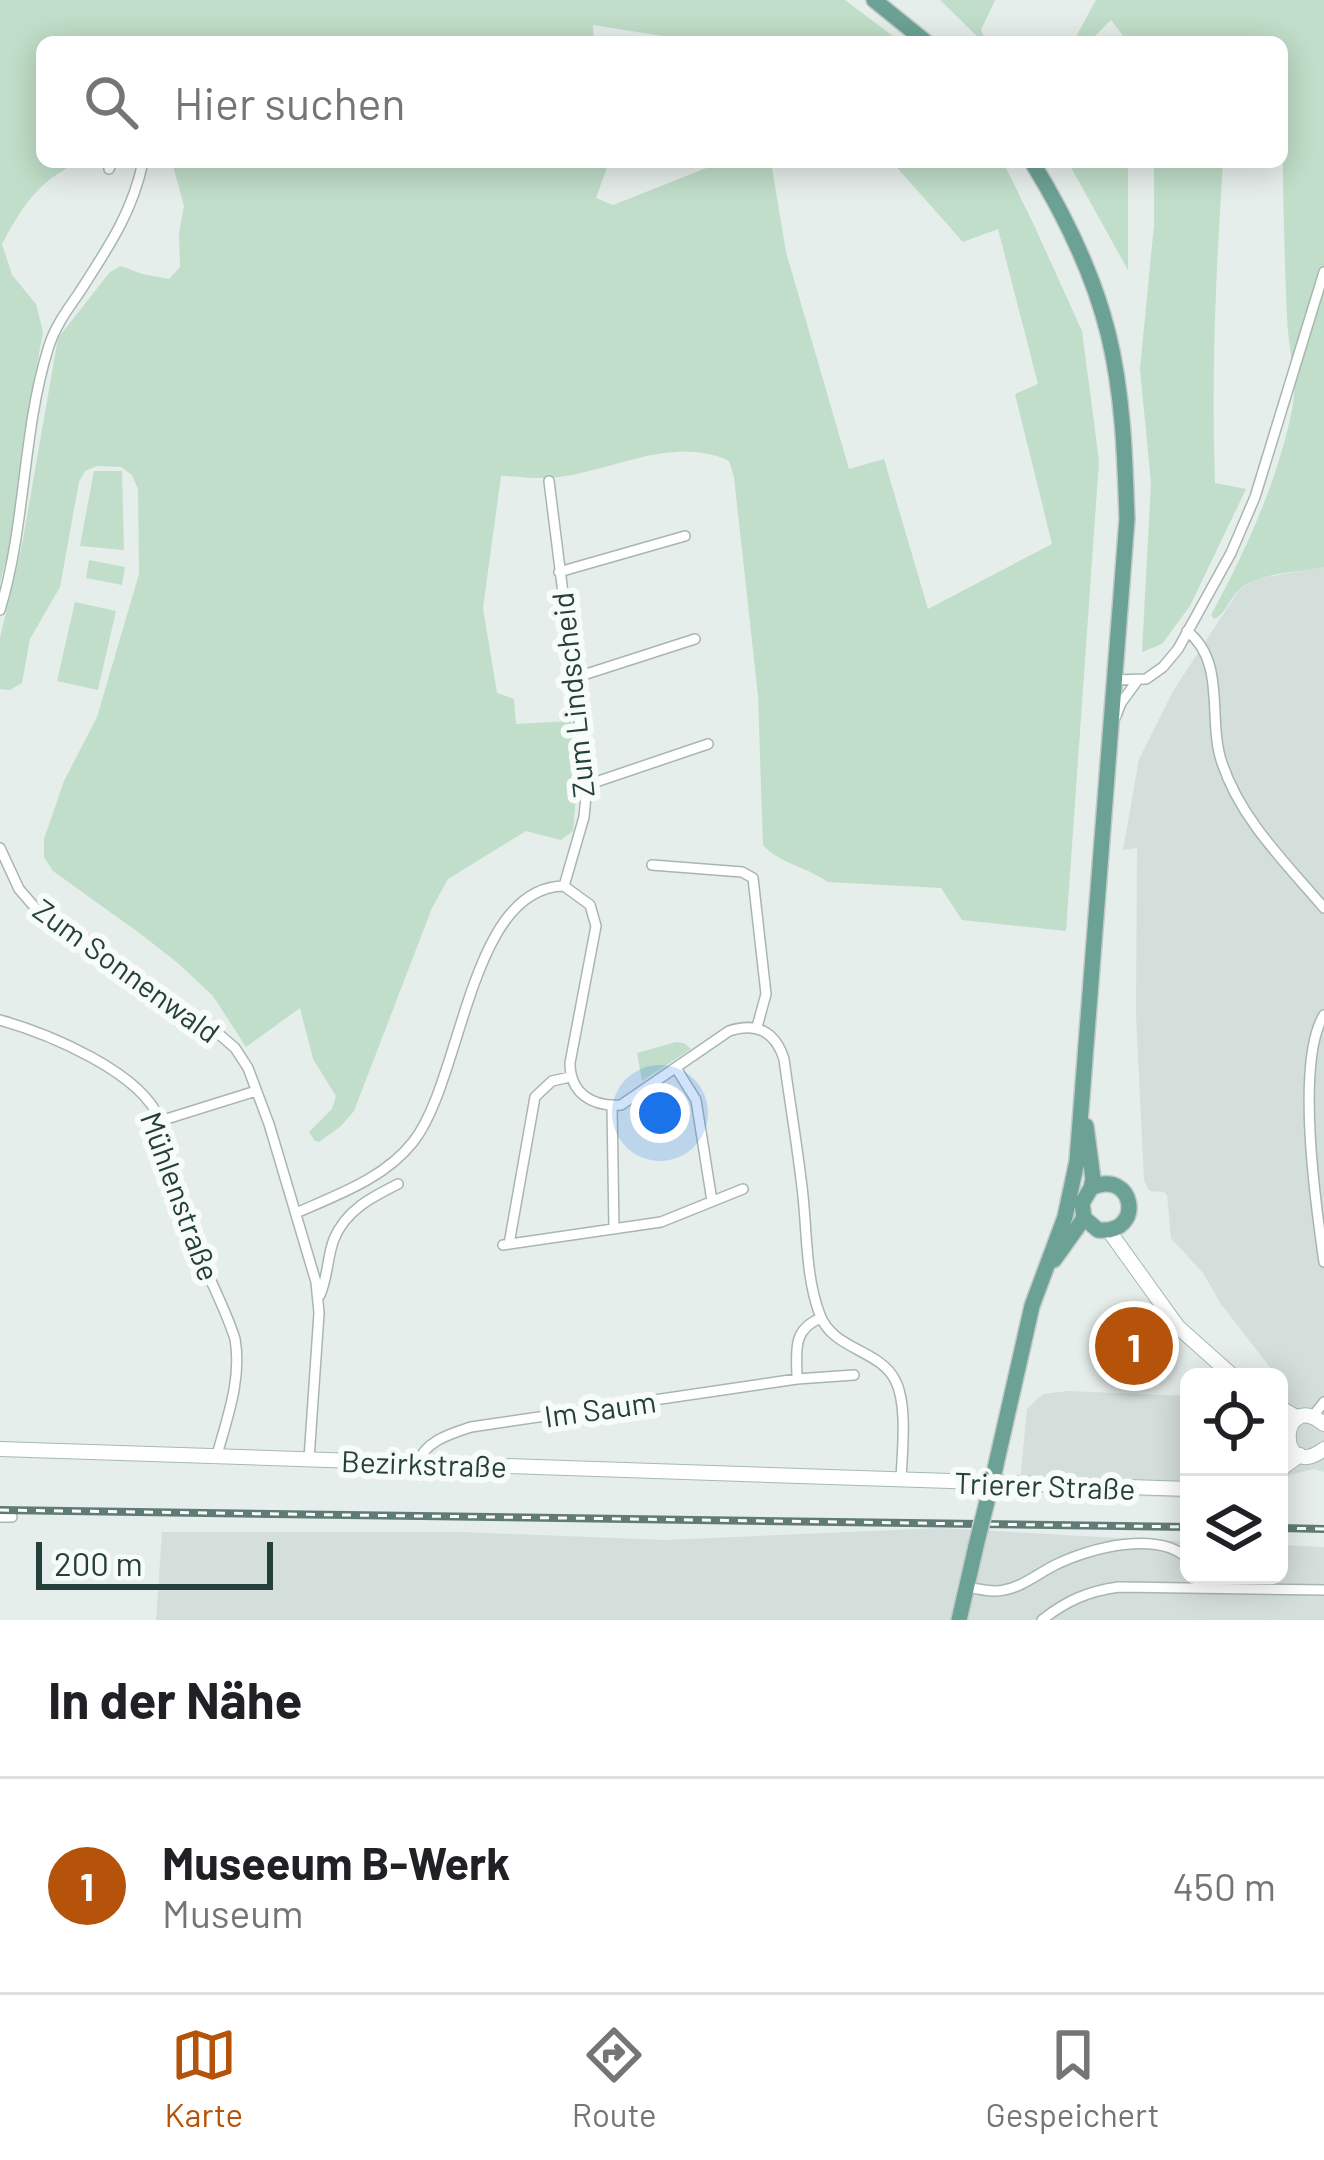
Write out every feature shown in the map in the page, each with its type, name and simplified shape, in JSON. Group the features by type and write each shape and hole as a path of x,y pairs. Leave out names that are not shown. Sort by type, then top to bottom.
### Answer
{"main road":[{"path":"874,0 918,36"},
{"path":"959,1620 1036,1294 1069,1202 1083,1100 1126,519 1124,431 1108,333 1082,257 1036,168"},
{"path":"1083,1100 1093,1178 1099,1186 1121,1189 1129,1202 1128,1217 1115,1228 1098,1230 1087,1222 1082,1204 1099,1186"},
{"path":"1036,1294 1064,1246 1087,1222"}],"street":[{"path":"0,610 15,548 48,346 124,222 141,168"},
{"path":"1114,680 1146,679 1163,667 1231,553 1255,497 1324,272"},
{"name":"Zum Lindscheid","path":"549,481 587,785 584,817 564,886"},
{"path":"559,572 685,536"},
{"path":"1187,632 1211,667 1216,743 1230,784 1264,837 1324,908"},
{"path":"574,678 695,639"},
{"path":"1108,745 1118,710 1137,681"},
{"path":"587,785 708,744"},
{"name":"Zum Sonnenwald","path":"0,848 19,890 38,911 228,1042 244,1060 319,1296 310,1459"},
{"path":"652,865 742,872 753,878 766,994 757,1027"},
{"path":"296,1213 388,1168 412,1144 442,1090 498,929 535,892 564,886 590,905 596,926 570,1077 587,1099 612,1106 632,1100 728,1030 757,1027 777,1042 784,1059 821,1318 835,1336 881,1364 896,1381 901,1401 901,1481"},
{"path":"1324,1016 1314,1033 1310,1061 1314,1188 1324,1262"},
{"name":"Mühlenstraße","path":"0,1020 50,1036 103,1065 143,1096 160,1121 187,1227 235,1339 234,1391 217,1455"},
{"path":"676,1068 696,1100 712,1201"},
{"path":"570,1077 552,1081 535,1097 506,1245 661,1222 743,1189"},
{"path":"160,1121 256,1090"},
{"path":"612,1106 614,1228"},
{"name":"Zum Sonnenwald","path":"319,1296 342,1224 366,1201 398,1184"},
{"path":"1115,1228 1144,1283 1178,1327 1224,1368"},
{"path":"797,1379 800,1333 821,1318"},
{"name":"Im Saum","path":"418,1463 421,1453 438,1440 471,1427 797,1379 854,1375"},
{"path":"1295,1451 1287,1437 1324,1402"},
{"name":"Bezirkstraße","path":"0,1449 901,1481"},
{"path":"1288,1457 1295,1451 1322,1452"},
{"name":"Trierer Straße","path":"901,1481 1180,1489"},
{"path":"967,1587 1013,1588 1059,1563 1119,1546 1165,1545 1180,1551"},
{"path":"1042,1620 1074,1598 1119,1587 1324,1590"}],"shaded area":[{"path":"1324,567 1324,1472 1314,1469 1288,1476 1288,1368 1270,1368 1221,1304 1203,1273 1171,1238 1167,1195 1149,1191 1144,1180 1136,1015 1137,848 1123,850 1139,759 1173,691 1239,590 1255,579"},
{"path":"1043,1394 1180,1396 1180,1498 1019,1492 1027,1409"},
{"path":"941,1528 1180,1541 1180,1584 1288,1584 1288,1545 1324,1547 1324,1620 156,1620 162,1532 461,1532 666,1540"}],"green space":[{"path":"0,0 845,0 893,36 662,36 593,25 594,36 36,36 36,168 66,168 34,194 2,244 12,275 36,304 43,332 10,546 0,583"},
{"path":"940,0 995,0 981,30 984,36 977,36"},
{"path":"1096,0 1324,0 1324,567 1246,584 1214,619 1211,615 1269,490 1294,399 1283,180 1283,168 1288,168 1288,36 1123,36 1111,20 1095,36 1076,36"},
{"path":"174,168 607,168 596,198 613,205 706,168 772,168 786,252 849,469 884,459 928,609 1052,544 1015,394 1038,384 998,229 963,242 897,168 1006,168 1082,331 1099,461 1066,931 962,920 941,888 828,882 763,845 758,696 729,461 708,454 666,453 559,477 501,476 483,608 497,693 514,699 516,724 571,721 578,774 573,831 561,840 526,831 448,879 432,908 354,1111 341,1126 315,1141 309,1132 332,1109 336,1096 313,1059 300,1008 246,1047 213,996 179,964 53,871 44,857 44,839 64,781 97,717 139,574 138,489 132,475 121,467 97,466 85,471 79,482 60,587 30,639 22,683 0,689 0,638 22,545 58,338 110,272 121,266 169,279 180,267 184,206"},
{"path":"1071,168 1128,168 1128,270"},
{"path":"1154,168 1223,168 1215,322 1215,483 1246,489 1190,606 1162,644 1142,652 1151,483 1140,369 1154,225"},
{"path":"94,471 122,471 124,550 80,546"},
{"path":"89,560 125,567 122,585 86,578"},
{"path":"75,602 116,611 98,690 57,681"},
{"path":"676,1042 691,1049 642,1081 637,1053"}],"railway":[{"path":"0,1510 1180,1527"},
{"path":"1288,1528 1324,1529"}],"place":[{"name":"Museeum B-Werk","path":"1134,1346"}]}
